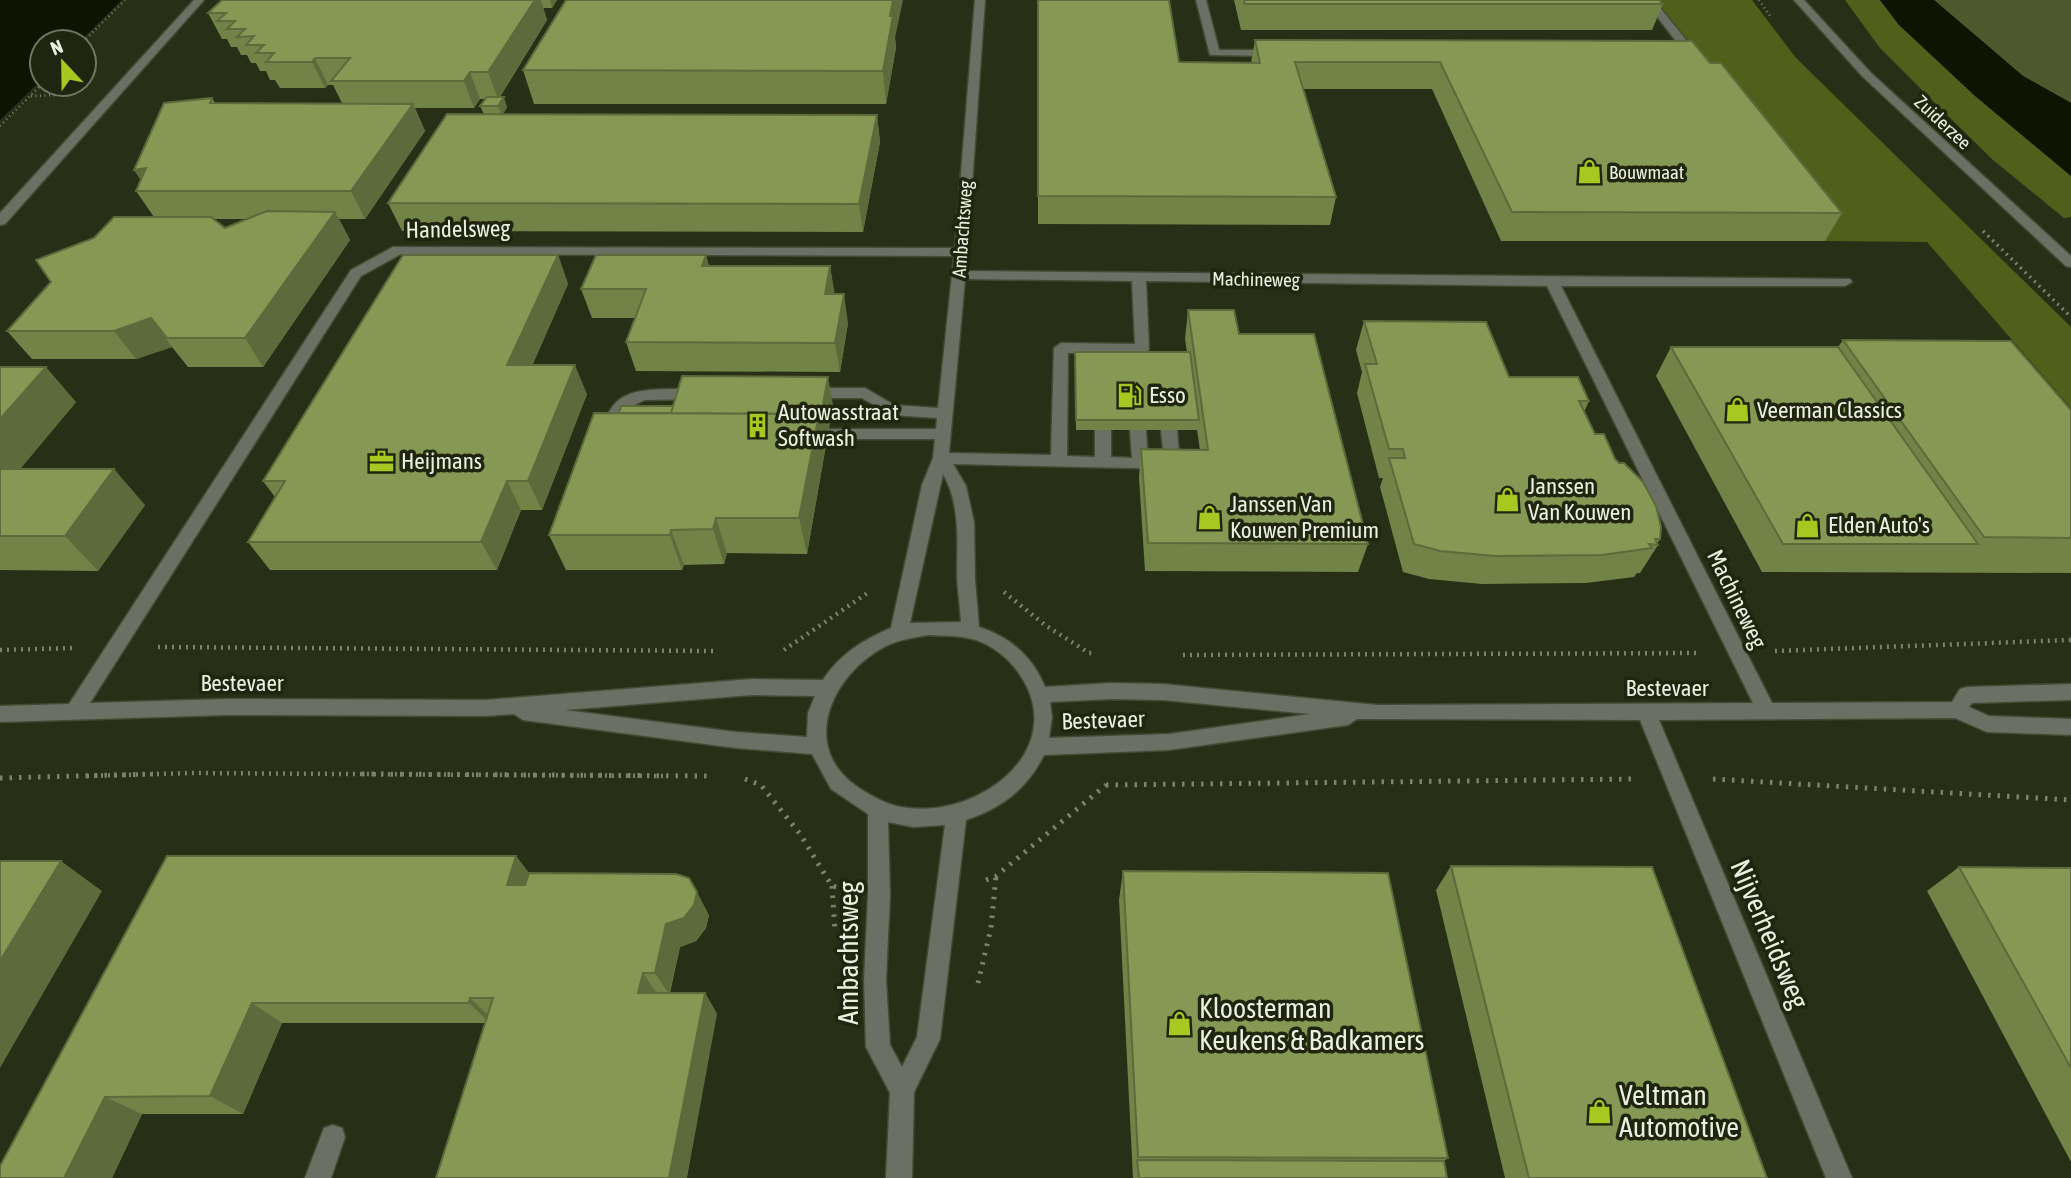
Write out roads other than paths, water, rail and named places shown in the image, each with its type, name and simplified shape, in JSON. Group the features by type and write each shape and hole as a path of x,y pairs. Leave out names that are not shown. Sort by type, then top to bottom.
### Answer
{"street":[{"path":"0,221 199,0"},
{"name":"Ambachtsweg","path":"899,632 930,485 942,458 980,0"},
{"path":"1201,0 1214,53 1282,53"},
{"path":"1649,0 1691,53 1678,53"},
{"name":"Zuiderzee","path":"1799,0 1866,74 2071,263"},
{"name":"Handelsweg","path":"75,710 356,273 398,250 961,252"},
{"name":"Machineweg","path":"959,275 1552,282 1845,282"},
{"path":"1059,461 1061,348 1100,356 1140,354 1139,277"},
{"name":"Machineweg","path":"1552,282 1767,712"},
{"path":"795,393 865,393 891,410 946,414"},
{"path":"619,433 609,433 616,409 624,401 638,396 716,394"},
{"path":"1102,430 1103,463"},
{"path":"1138,430 1140,464"},
{"path":"942,458 1172,465 1169,430"},
{"path":"828,434 944,434"},
{"path":"942,458 958,486 965,522 965,580 971,632"},
{"path":"929,628 971,632 989,638 1013,652 1031,672 1042,695 1045,721 1039,747 1021,776 993,799 957,814 918,818 872,808 836,782 818,746 816,716 826,688 844,664 869,645 899,632 929,628"},
{"name":"Bestevaer","path":"0,714 228,707 485,708 752,687 826,688"},
{"name":"Bestevaer","path":"1042,695 1111,691 1163,692 1377,713 1957,710 1987,724 2071,727"},
{"name":"Bestevaer","path":"1957,710 1967,695 2071,692"},
{"name":"Bestevaer","path":"485,708 736,740 818,746"},
{"name":"Bestevaer","path":"1039,747 1169,742 1377,713"},
{"name":"Nijverheidsweg","path":"1647,713 1839,1178"},
{"name":"Ambachtsweg","path":"878,810 879,895 875,980 878,1047 902,1091"},
{"path":"899,1178 902,1091 928,1039 957,814"},
{"path":"318,1178 333,1137"}],"place":[{"name":"Bouwmaat","path":"1589,172"},
{"name":"Esso","path":"1129,395"},
{"name":"Veerman Classics","path":"1737,410"},
{"name":"Autowasstraat Softwash","path":"758,425"},
{"name":"Heijmans","path":"381,461"},
{"name":"Janssen Van Kouwen","path":"1508,499"},
{"name":"Janssen Van Kouwen Premium","path":"1210,517"},
{"name":"Elden Auto's","path":"1808,525"},
{"name":"Kloosterman Keukens & Badkamers","path":"1179,1024"},
{"name":"Veltman Automotive","path":"1599,1111"}]}
